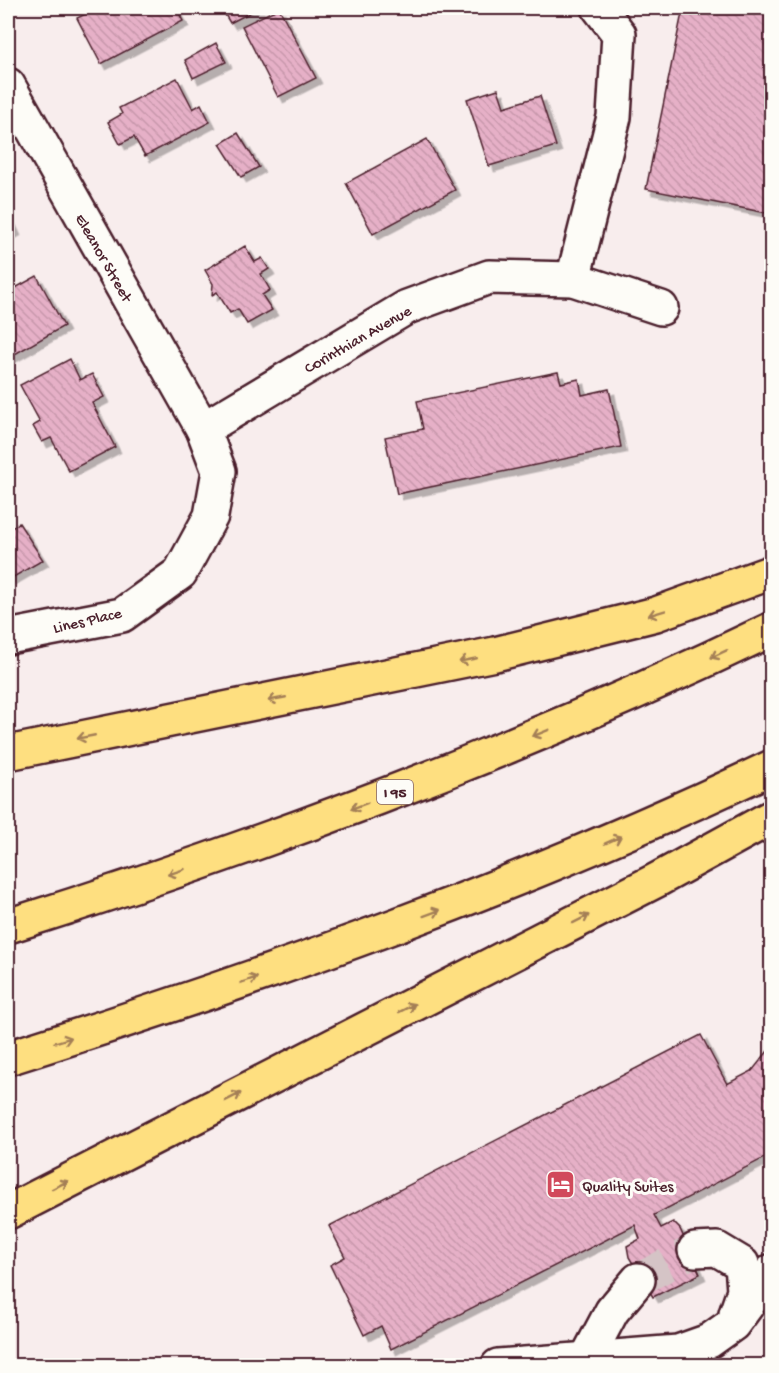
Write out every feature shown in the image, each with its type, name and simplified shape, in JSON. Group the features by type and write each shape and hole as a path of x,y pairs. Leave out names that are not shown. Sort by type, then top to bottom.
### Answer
{"highway":[{"path":"8,753 495,654 656,614 771,572"},
{"name":"I 95","path":"8,926 281,836 426,780 573,720 771,629"},
{"path":"8,1058 147,1014 450,907 596,847 771,767"},
{"path":"8,1212 657,880 771,817"}],"street":[{"path":"573,279 614,117 619,34 599,8"},
{"name":"Eleanor Street","path":"8,85 203,429"},
{"name":"Corinthian Avenue","path":"203,429 407,307 489,277 573,279 661,308"},
{"name":"Lines Place","path":"8,637 122,615 180,573 211,516 219,471 203,429"},
{"path":"695,1250 717,1249 742,1264 744,1292 733,1324"},
{"path":"498,1365 678,1352 709,1341 733,1324 771,1271"},
{"path":"587,1358 612,1311 638,1280"}],"building":[{"path":"98,8 176,8 183,21 101,64 77,18"},
{"path":"221,8 259,8 230,23"},
{"path":"279,8 316,78 278,97 242,26"},
{"path":"683,8 740,8 772,14 772,192 767,213 646,189"},
{"path":"216,43 226,62 193,78 185,60"},
{"path":"177,78 193,109 201,104 210,122 145,156 134,137 120,144 108,122 122,114 119,108"},
{"path":"498,89 504,107 540,96 556,146 489,166 467,99"},
{"path":"238,133 259,167 241,177 220,144"},
{"path":"427,139 455,190 373,234 346,183"},
{"path":"8,215 15,230 8,234"},
{"path":"245,246 255,262 262,258 269,269 261,274 270,290 262,295 272,310 247,324 238,309 230,313 217,292 212,295 213,284 205,270"},
{"path":"37,276 64,326 8,358 8,292"},
{"path":"70,359 80,380 92,374 104,397 92,403 115,447 69,471 51,438 42,442 33,426 40,422 20,385"},
{"path":"558,372 561,383 579,379 582,395 609,389 621,447 397,494 385,437 423,429 417,401"},
{"path":"19,523 43,560 10,579 8,575 8,530"},
{"name":"Quality Suites","path":"701,1035 727,1084 752,1071 772,1046 772,1154 654,1215 661,1228 673,1222 680,1229 700,1274 653,1297 629,1257 627,1246 640,1239 635,1225 391,1349 381,1326 364,1335 330,1265 345,1257 329,1226"}],"tunnel":[{"path":"638,1280 695,1250"}],"place":[{"name":"Quality Suites","path":"561,1185"}]}
